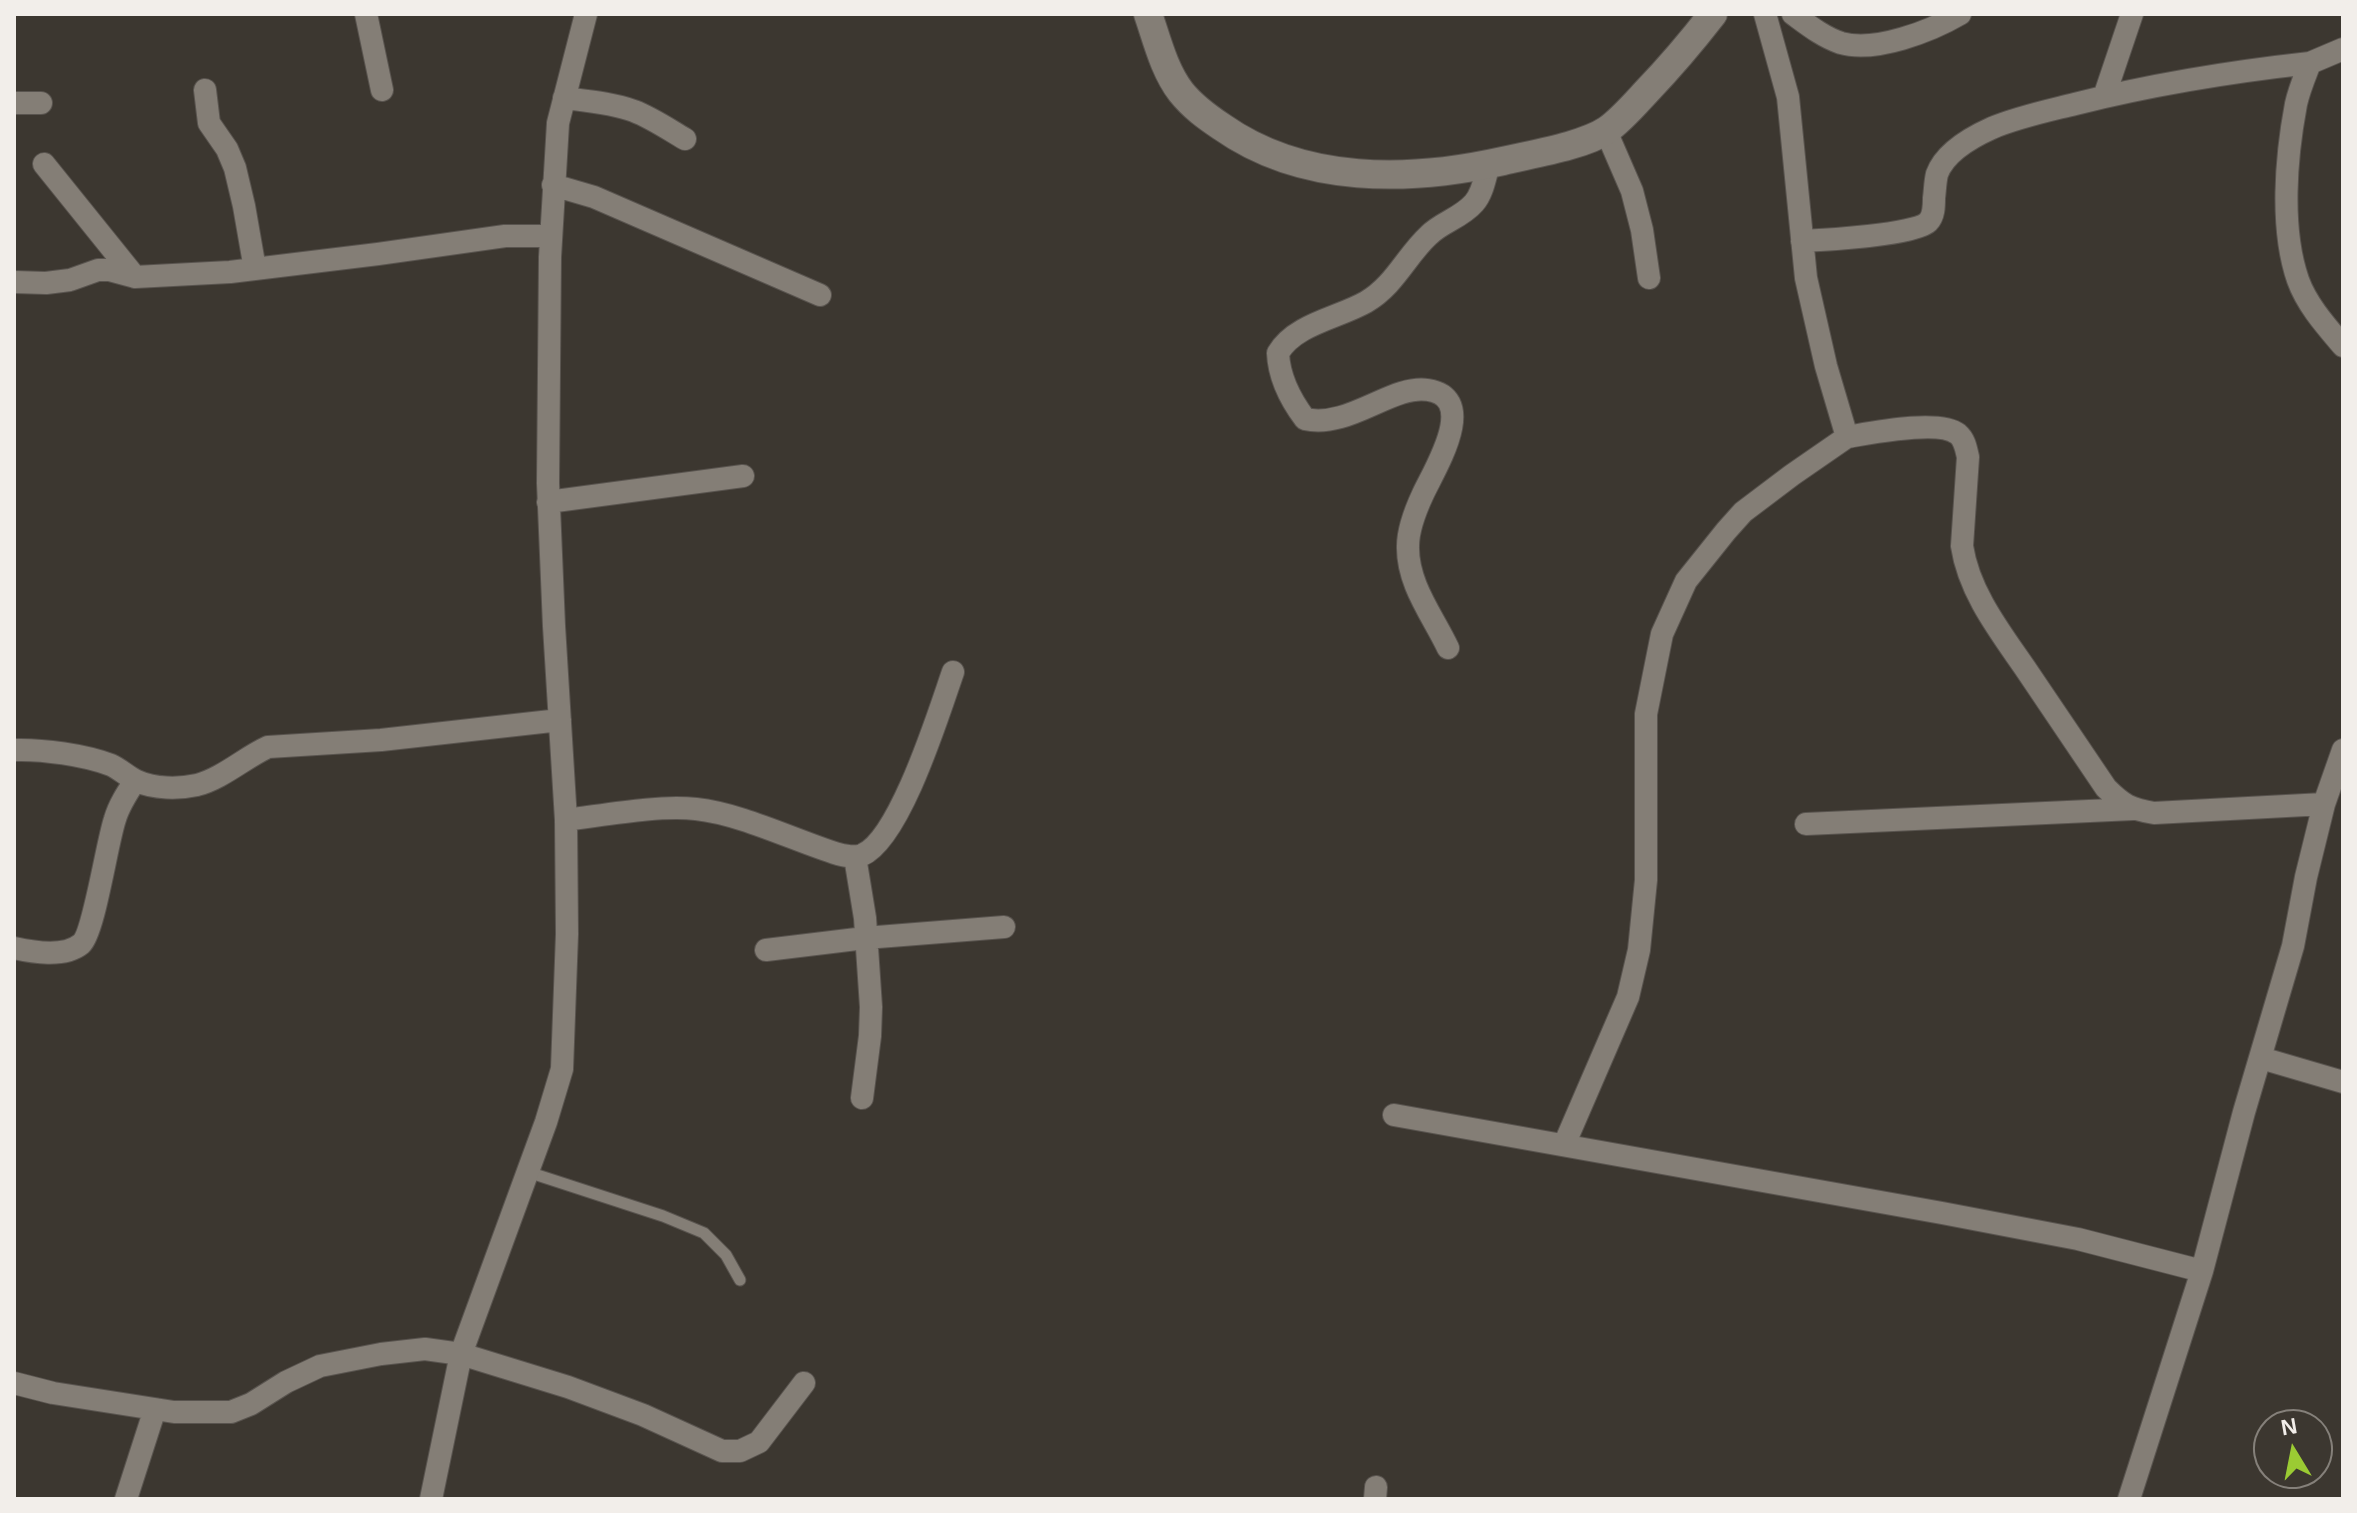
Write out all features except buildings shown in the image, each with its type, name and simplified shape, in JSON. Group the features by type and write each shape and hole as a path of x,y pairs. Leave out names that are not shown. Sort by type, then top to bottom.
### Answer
{"street":[{"path":"366,14 382,90"},
{"path":"431,1499 461,1354 546,1122 562,1069 567,934 566,820 548,502 551,236 558,123 586,14"},
{"path":"1148,14 1161,55 1179,89 1197,110 1234,136 1272,156 1325,170 1371,175 1433,172 1489,164 1577,143 1606,131 1684,51 1713,14"},
{"path":"1765,14 1788,97 1806,278 1826,366 1847,437"},
{"path":"1793,14 1813,30 1841,43 1864,46 1901,38 1960,14"},
{"path":"2104,97 2132,14"},
{"path":"1802,241 1899,231 1928,223 1933,213 1937,176 1942,164 1950,154 1992,128 2104,97 2220,73 2310,63 2343,49"},
{"path":"2310,63 2297,102 2287,177 2290,248 2299,282 2317,315 2343,346"},
{"path":"205,90 209,123 227,149 235,168 255,269"},
{"path":"564,98 634,111 685,139"},
{"path":"14,103 41,103"},
{"path":"1606,131 1635,199 1649,278"},
{"path":"44,164 135,277"},
{"path":"1448,648 1423,604 1410,565 1408,548 1422,495 1451,435 1450,404 1432,390 1421,389 1328,421 1305,419 1283,382 1278,353 1286,340 1300,331 1345,314 1387,287 1426,237 1476,202 1489,164"},
{"path":"553,185 594,197 820,295"},
{"path":"14,282 70,280 98,270 135,277 255,269 477,239 551,236"},
{"path":"1564,1145 1628,997 1639,950 1646,880 1646,714 1662,634 1686,581 1743,512 1847,437 1928,427 1957,433 1965,444 1968,457 1962,546 1971,578 1990,617 2106,788 2120,802 2133,809"},
{"path":"548,502 743,476"},
{"path":"566,820 665,809 694,809 726,815 803,843 855,857 873,848 901,807 953,672"},
{"path":"14,750 68,755 109,764 135,781 154,787 196,785 215,778 268,747 381,740 560,720"},
{"path":"2129,1499 2202,1271 2244,1112 2293,946 2324,804 2343,750"},
{"path":"14,948 42,953 81,944 92,922 115,817 135,781"},
{"path":"1806,824 2133,809 2154,813 2324,804"},
{"path":"855,857 865,918 871,1007 862,1098"},
{"path":"766,950 865,938 1004,927"},
{"path":"2261,1058 2343,1082"},
{"path":"1394,1115 2063,1236 2202,1271"},
{"path":"14,1383 53,1393 174,1412 231,1412 320,1366 425,1349 461,1354 568,1387 630,1410 722,1451 740,1451 759,1442 804,1383"},
{"path":"126,1499 155,1409"}],"lane":[{"path":"528,1172 663,1216 704,1233 726,1255 740,1280"}]}
